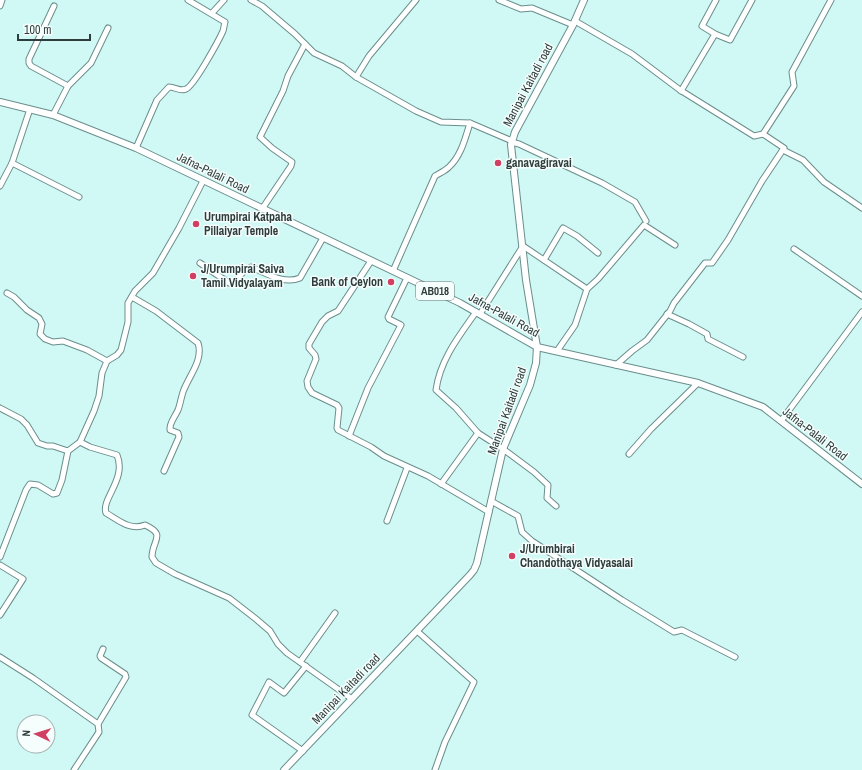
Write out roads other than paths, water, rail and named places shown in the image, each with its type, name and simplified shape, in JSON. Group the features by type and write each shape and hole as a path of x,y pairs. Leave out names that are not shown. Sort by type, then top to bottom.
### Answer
{"main road":[{"name":"Manipai Kaitadi road","path":"284,770 474,570 503,449 534,376 536,363 537,347 526,280 512,141 515,132 574,23 584,0"},
{"name":"Jafna-Palali Road","path":"0,102 53,115 136,148 478,313 537,347 698,383 763,406 862,484"}],"street":[{"path":"0,6 2,0"},
{"path":"136,148 157,100 169,87 174,87 181,90 187,89 196,78 223,31 225,22 188,0"},
{"path":"212,13 224,0"},
{"path":"251,0 262,6 291,30 314,53 342,66 356,77 416,111 441,122 470,123 602,183 635,202 646,221"},
{"path":"356,77 369,56 416,0"},
{"path":"499,0 522,9 532,8 574,23 632,54 681,91 754,136 763,134 794,86 792,72 832,0"},
{"path":"716,0 702,26 715,34 730,40 752,0"},
{"path":"54,6 29,59 29,63 31,66 68,86"},
{"path":"53,115 68,86 91,63 108,28"},
{"path":"681,91 715,34"},
{"path":"262,209 291,166 292,162 272,148 260,137 283,92 288,76 305,44"},
{"path":"0,186 12,163 30,109"},
{"path":"393,271 435,176 449,168 458,156 470,123"},
{"path":"763,134 784,148 783,150 803,160 824,182 862,208"},
{"path":"616,365 647,340 688,283 705,263 712,263 728,240 762,181 783,150"},
{"path":"12,163 79,197"},
{"path":"0,557 26,490 30,484 38,485 53,494 57,493 62,480 68,451 80,442 97,401 102,373 107,361 117,355 121,350 128,322 128,303 135,291 153,273 179,228 203,180"},
{"path":"557,351 575,325 587,289 598,279 644,225 676,245"},
{"path":"544,260 563,228 577,236 598,252"},
{"path":"200,263 229,283 234,282 244,271 251,267 278,278 293,281 300,278 323,238"},
{"path":"556,506 546,498 548,486 534,472 478,433 456,408 436,390 438,377 453,345 478,313 523,246 587,289"},
{"path":"794,248 862,296"},
{"path":"371,261 338,311 328,316 322,322 309,344 309,348 315,355 316,359 307,381 308,387 312,393 337,405 339,408 337,428 384,456 407,468 428,476 489,512"},
{"path":"349,436 368,388 401,325 388,317 407,278"},
{"path":"7,294 14,297 27,310 39,318 42,324 40,334 45,339 53,342 63,341 87,350 107,361"},
{"path":"132,297 156,310 198,343 200,352 193,372 183,392 178,410 170,426 170,430 178,433 179,436 164,471"},
{"path":"667,314 689,324 706,334 708,339 743,357"},
{"path":"781,421 861,314"},
{"path":"628,454 698,383"},
{"path":"0,408 21,419 27,425 38,443 68,451"},
{"path":"441,484 478,433"},
{"path":"80,442 90,447 117,455 119,461 119,471 116,483 106,504 106,513 131,527 138,528 144,525 153,529 157,535 157,541 152,551 152,557 156,563 175,574 229,598 270,631 278,644 287,654 352,699"},
{"path":"386,521 407,468"},
{"path":"491,501 518,516 522,532 532,541 622,600 674,632 682,630 735,657"},
{"path":"0,566 23,579 0,615"},
{"path":"300,662 335,613"},
{"path":"417,630 474,682 445,742 435,770"},
{"path":"74,770 99,732 98,724 126,676 101,658 100,656 103,649"},
{"path":"0,657 33,678 98,724"},
{"path":"303,751 252,715 269,682 284,693 306,666"}],"place":[{"name":"ganavagiravai","path":"498,163"},
{"name":"Urumpirai Katpaha Pillaiyar Temple","path":"196,224"},
{"name":"J/Urumpirai Saiva Tamil Vidyalayam","path":"193,276"},
{"name":"Bank of Ceylon","path":"391,282"},
{"name":"J/Urumbirai Chandothaya Vidyasalai","path":"512,556"}]}
